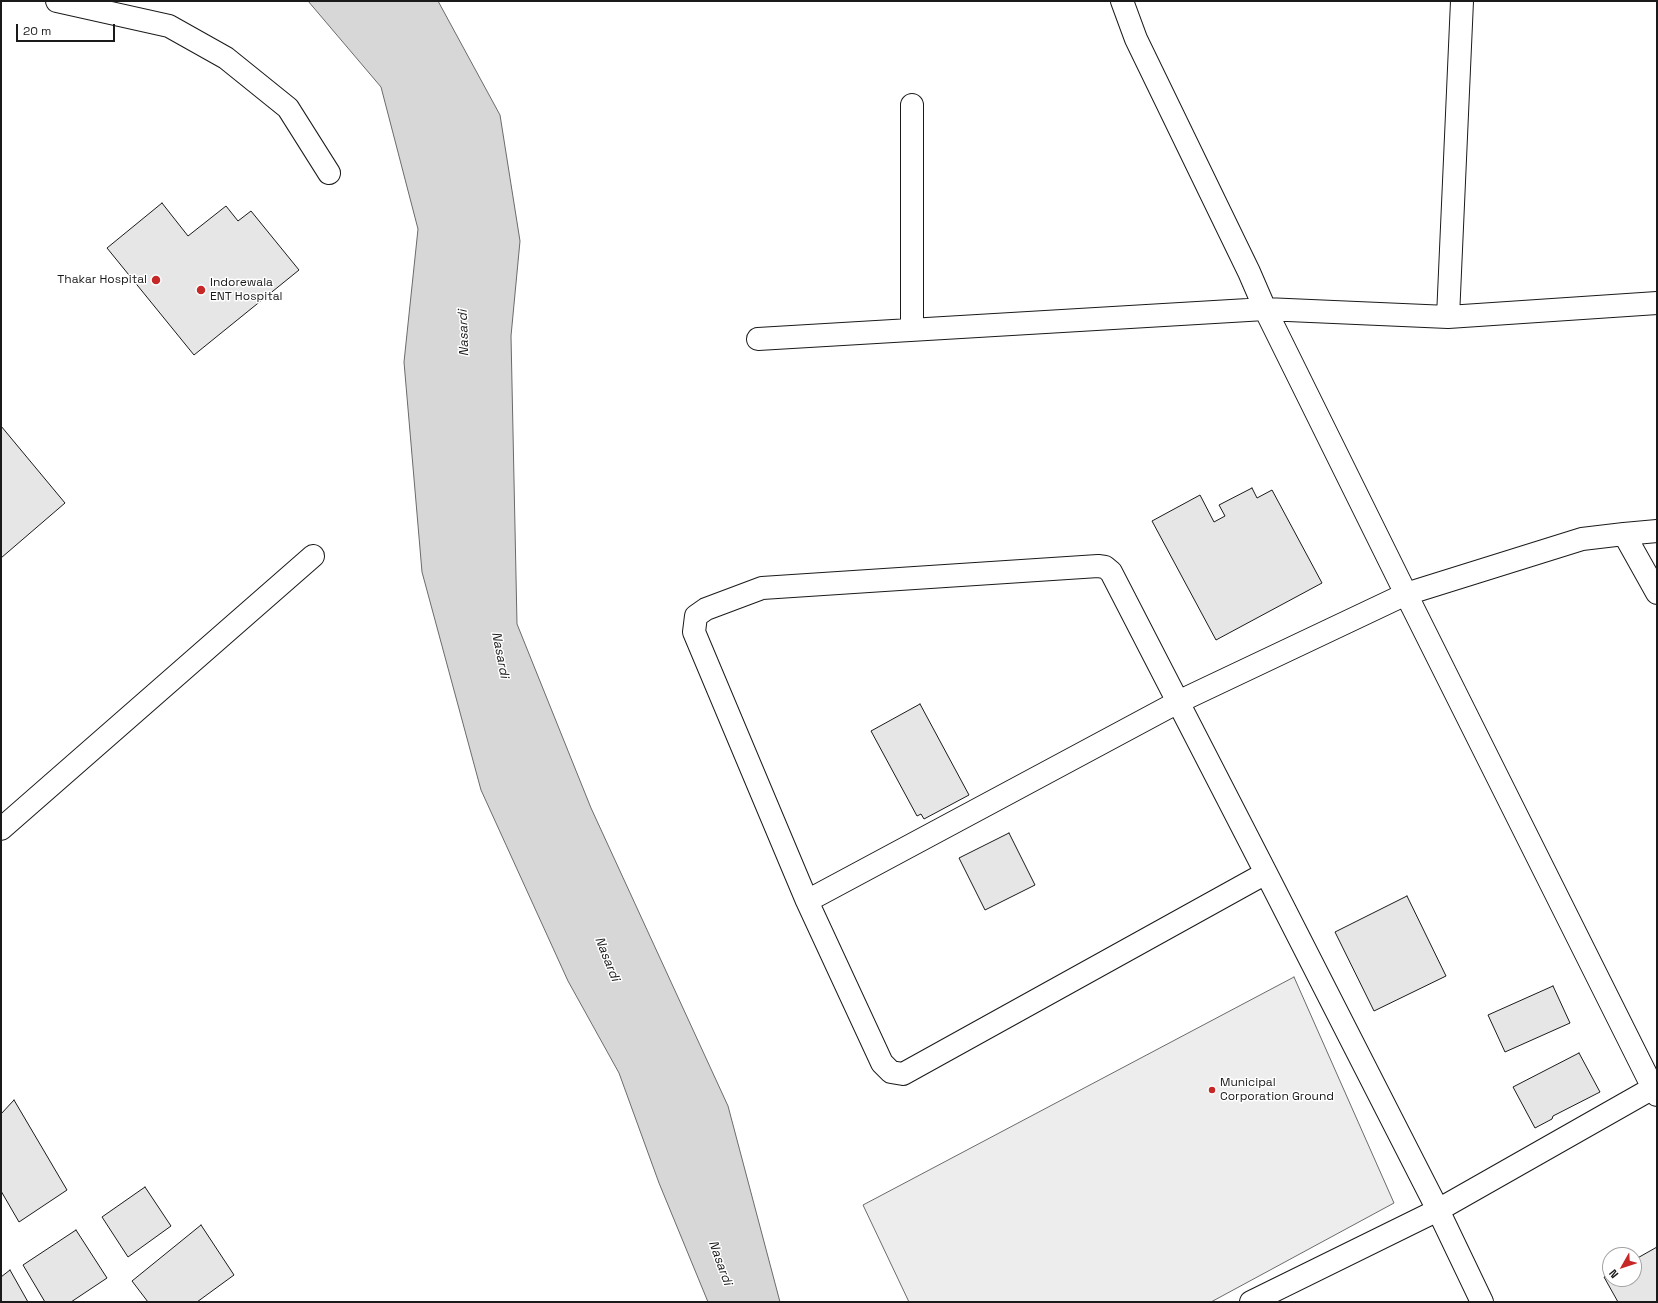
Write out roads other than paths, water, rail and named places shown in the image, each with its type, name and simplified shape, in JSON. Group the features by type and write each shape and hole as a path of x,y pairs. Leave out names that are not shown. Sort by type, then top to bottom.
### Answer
{"street":[{"path":"57,1 169,26 226,58 288,108 328,172"},
{"path":"1122,1 1136,39 1246,265 1265,309 1406,594 1656,1089 1438,1210 1251,1302"},
{"path":"1448,317 1462,1"},
{"path":"912,105 912,330"},
{"path":"758,339 1265,309 1448,317 1657,303"},
{"path":"807,902 1178,702 1406,594 1582,540 1657,531"},
{"path":"1624,534 1657,593"},
{"path":"1,829 313,556"},
{"path":"1266,873 903,1074 892,1072 882,1063 807,902 694,632 696,616 706,610 762,588 1098,566 1105,567 1111,572 1266,873 1438,1210 1482,1302"}],"water":[{"name":"Nasardi","path":"308,1 438,1 500,115 520,241 511,336 517,624 591,808 728,1106 780,1302 708,1302 659,1183 619,1073 568,981 481,790 422,572 404,362 418,229 381,87"}],"place":[{"name":"Thakar Hospital","path":"156,280"},
{"name":"Indorewala ENT Hospital","path":"201,290"},
{"name":"Municipal Corporation Ground","path":"1212,1090"}]}
